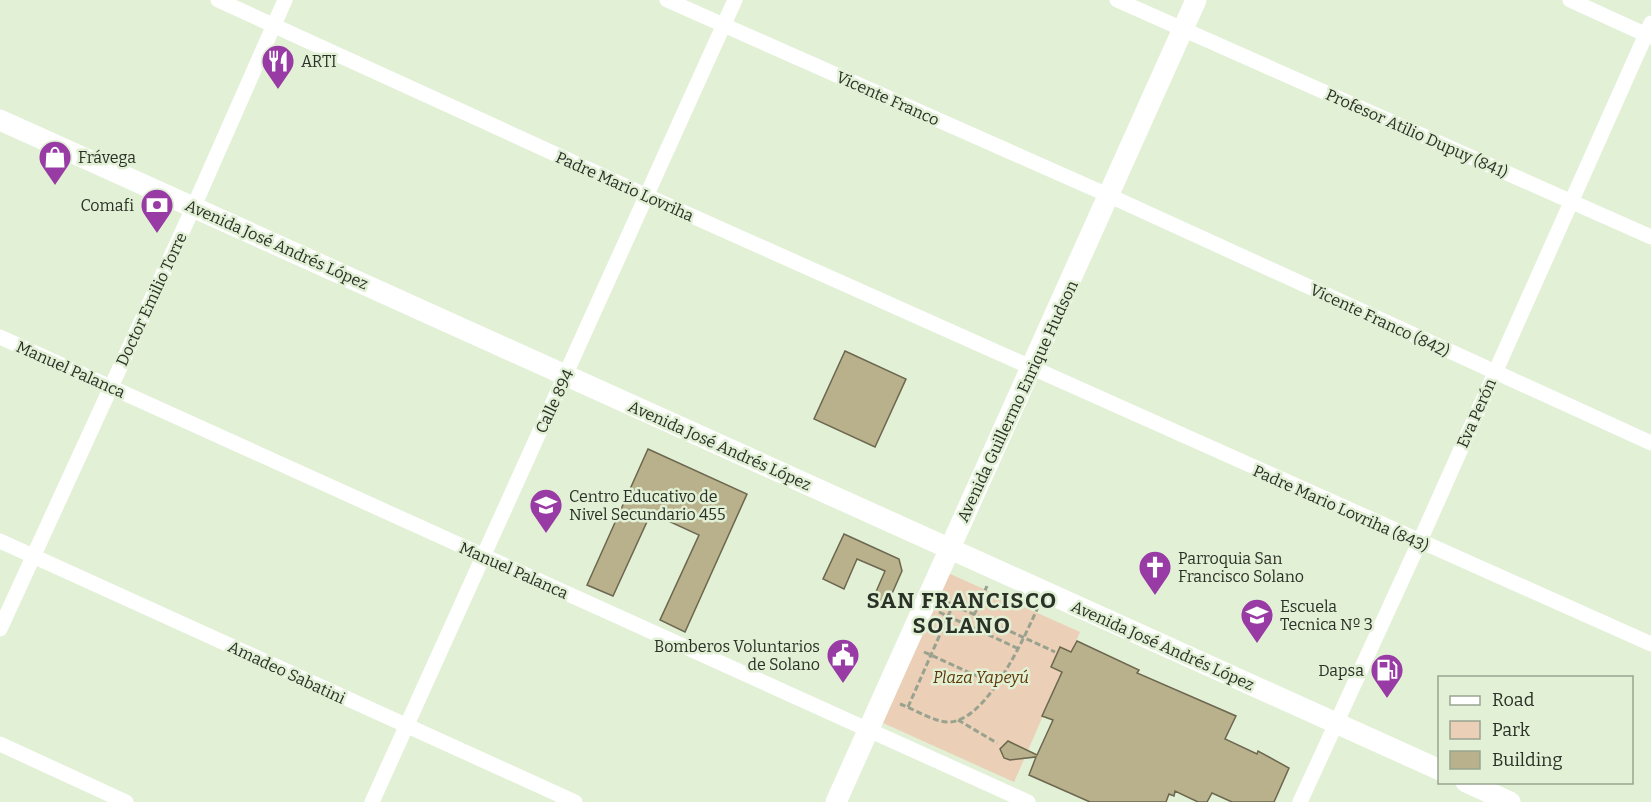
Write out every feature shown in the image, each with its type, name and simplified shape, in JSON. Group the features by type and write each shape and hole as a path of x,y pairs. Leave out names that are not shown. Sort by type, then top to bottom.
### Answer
{"main road":[{"name":"Avenida Guillermo Enrique Hudson","path":"836,802 882,696 1033,369 1196,0"},
{"name":"Avenida José Andrés López","path":"0,120 1438,769"},
{"path":"1468,784 1510,802"}],"street":[{"name":"Padre Mario Lovriha","path":"218,0 1033,369"},
{"name":"Doctor Emilio Torre","path":"0,629 194,206 285,0"},
{"name":"Vicente Franco","path":"667,0 1110,196"},
{"name":"Calle 894","path":"372,802 408,727 482,556 735,0"},
{"name":"Profesor Atilio Dupuy (841)","path":"1117,0 1651,237"},
{"path":"1570,0 1649,31"},
{"name":"Eva Perón","path":"1300,802 1649,31"},
{"name":"Vicente Franco (842)","path":"1110,196 1651,443"},
{"name":"Manuel Palanca","path":"0,337 1028,802"},
{"name":"Padre Mario Lovriha (843)","path":"1033,369 1419,543 1651,644"},
{"name":"Amadeo Sabatini","path":"0,541 575,802"},
{"path":"0,744 126,802"}],"path":[{"path":"974,615 995,569"},
{"path":"882,696 944,722 966,717 997,685 1019,650 1044,592"},
{"path":"926,600 953,605 1055,652"},
{"path":"926,600 948,616 1019,650"},
{"path":"908,707 953,605"},
{"path":"906,644 997,685"},
{"path":"958,720 997,743"}],"green space":[{"name":"Plaza Yapeyú","path":"948,573 1080,632 1014,782 883,723"}],"building":[{"path":"845,351 906,379 875,447 814,419"},
{"path":"648,449 747,494 685,632 660,620 699,535 651,513 613,596 587,585"},
{"path":"844,534 899,559 902,571 886,607 872,601 885,571 857,559 844,589 823,579"},
{"path":"1077,641 1139,670 1137,673 1236,716 1225,739 1257,754 1258,751 1289,768 1274,802 1232,802 1212,793 1207,802 1198,802 1175,791 1174,796 1169,794 1166,802 1090,802 1029,775 1036,757 1010,760 1004,758 1000,749 1008,741 1037,755 1053,720 1042,716 1062,672 1051,667 1060,647 1071,652"}],"place":[{"name":"ARTI","path":"278,90"},
{"name":"Frávega","path":"55,186"},
{"name":"Comafi","path":"157,234"},
{"name":"Centro Educativo de Nivel Secundario 455","path":"546,534"},
{"name":"Parroquia San Francisco Solano","path":"1155,596"},
{"name":"Escuela Tecnica Nº 3","path":"1257,644"},
{"name":"Bomberos Voluntarios de Solano","path":"843,684"},
{"name":"Dapsa","path":"1387,699"}],"district":[{"name":"SAN FRANCISCO SOLANO","path":"962,612"}]}
